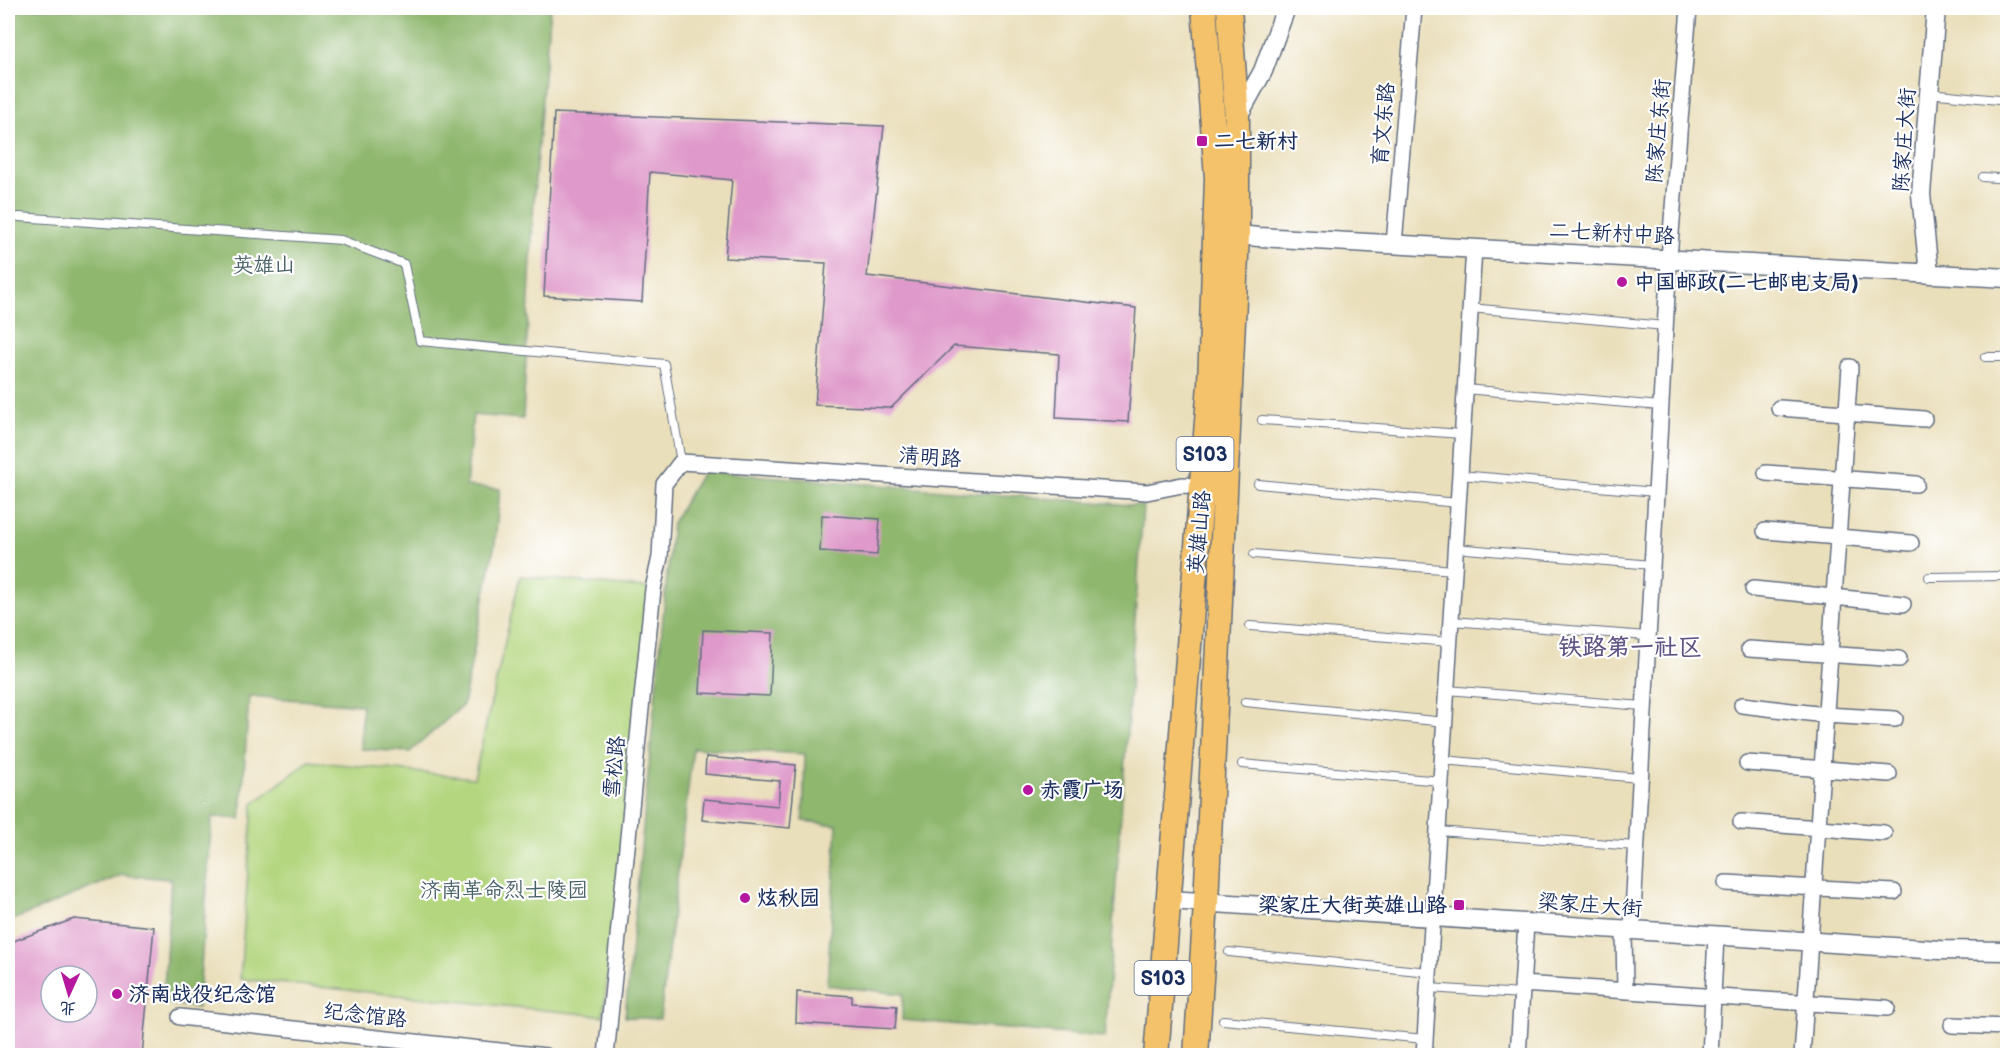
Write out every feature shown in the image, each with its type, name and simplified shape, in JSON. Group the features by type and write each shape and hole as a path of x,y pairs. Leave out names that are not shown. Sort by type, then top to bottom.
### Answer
{"main road":[{"name":"英雄山路","path":"1196,1056 1206,903 1226,236 1217,178 1204,8"},
{"name":"英雄山路","path":"1156,1056 1210,384 1237,118 1229,8"}],"street":[{"path":"1237,118 1263,71 1286,8"},
{"name":"育文东路","path":"1394,244 1414,8"},
{"name":"陈家庄东街","path":"1625,992 1669,258 1689,8"},
{"name":"陈家庄大街","path":"1929,274 1921,194 1936,8"},
{"name":"二七新村中路","path":"1226,236 1669,258 2007,278"},
{"path":"1424,1056 1474,248"},
{"path":"1802,1056 1851,367"},
{"path":"1779,408 1924,419"},
{"name":"雪松路","path":"606,1056 653,589 660,558 664,484 681,462"},
{"name":"清明路","path":"681,462 1147,492 1182,485 1202,486"},
{"path":"1766,473 1916,484"},
{"path":"1765,531 1911,543"},
{"path":"1753,589 1903,604"},
{"path":"1749,649 1899,659"},
{"path":"1742,705 1826,715 1895,719"},
{"path":"1747,763 1889,774"},
{"path":"1741,822 1884,833"},
{"path":"1726,883 1894,891"},
{"name":"梁家庄大街","path":"1169,900 1940,950 2007,951"},
{"path":"1518,1056 1526,923"},
{"path":"1710,1056 1716,936"},
{"path":"1522,989 1625,992 1887,1008"},
{"name":"纪念馆路","path":"180,1017 546,1056"},
{"path":"1952,1025 2007,1027"}],"lane":[{"path":"1929,93 2007,101"},
{"path":"1983,177 2007,179"},
{"path":"19,217 342,240 404,264 420,341 664,364 681,462"},
{"path":"1470,308 1665,326"},
{"path":"1984,357 2007,357"},
{"path":"1465,389 1661,406"},
{"path":"1262,420 1462,434"},
{"path":"1460,475 1656,492"},
{"path":"1258,484 1458,503"},
{"path":"1455,548 1652,565"},
{"path":"1254,554 1454,570"},
{"path":"1929,576 2007,576"},
{"path":"1451,621 1647,636"},
{"path":"1250,626 1450,642"},
{"path":"1447,690 1643,706"},
{"path":"1245,702 1445,722"},
{"path":"1443,760 1639,778"},
{"path":"1242,765 1441,781"},
{"path":"1438,831 1635,846"},
{"path":"1229,952 1429,980 1522,989"},
{"path":"1223,1020 1425,1039"}],"green space":[{"name":"英雄山","path":"8,8 550,8 535,178 523,419 473,415 466,486 500,489 495,543 463,705 410,752 361,749 362,705 249,696 241,819 212,817 198,1008 163,1003 171,879 122,875 8,922"},
{"path":"703,471 1143,506 1105,1037 902,1020 903,994 827,985 837,825 803,821 805,754 693,748 660,1019 625,1017 672,523"},
{"name":"济南革命烈士陵园","path":"520,576 653,589 603,1016 240,979 253,804 309,761 474,778"}],"building":[{"path":"554,113 884,126 867,276 1136,308 1128,422 1056,418 1059,354 954,346 891,408 815,405 826,263 725,258 732,180 650,172 642,302 544,296"},
{"path":"822,515 880,519 877,555 820,551"},
{"path":"703,630 773,633 770,696 700,693"},
{"path":"706,757 796,765 790,828 702,820 704,799 778,806 780,781 705,774"},
{"name":"济南战役纪念馆","path":"74,919 154,927 142,1056 8,1056 8,943"},
{"path":"797,992 852,996 852,1003 897,1006 895,1029 796,1023"}],"place":[{"name":"二七新村","path":"1202,141"},
{"name":"中国邮政(二七邮电支局)","path":"1622,282"},
{"name":"赤霞广场","path":"1028,790"},
{"name":"炫秋园","path":"745,898"},
{"name":"梁家庄大街英雄山路","path":"1459,905"},
{"name":"济南战役纪念馆","path":"117,994"}],"district":[{"name":"铁路第一社区","path":"1630,647"}]}
